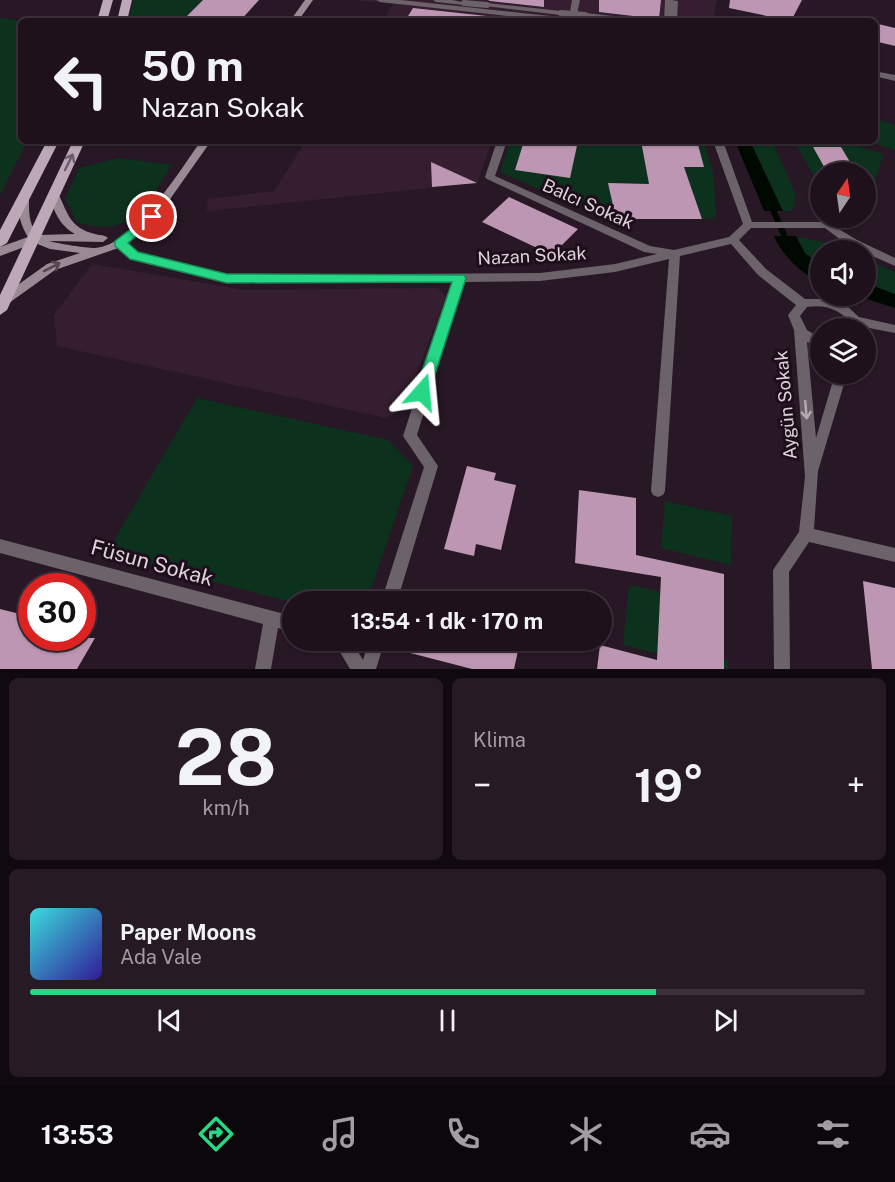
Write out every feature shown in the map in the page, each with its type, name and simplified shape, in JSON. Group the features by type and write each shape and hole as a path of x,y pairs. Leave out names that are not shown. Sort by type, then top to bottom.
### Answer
{"main road":[{"path":"103,18 108,0"},
{"path":"123,18 127,0"},
{"path":"0,243 50,144"},
{"path":"2,305 78,144"}],"street":[{"path":"296,18 309,0"},
{"path":"382,0 535,18"},
{"path":"473,10 477,0"},
{"path":"573,18 576,0"},
{"path":"668,18 671,0"},
{"path":"878,74 895,78"},
{"path":"2,305 51,267 120,243 152,217 204,144"},
{"name":"Balcı Sokak","path":"501,144 490,177 648,249 675,254"},
{"path":"719,144 747,225"},
{"path":"54,195 61,217 69,227 120,243"},
{"path":"24,196 24,221 34,239 48,246 96,251"},
{"path":"853,318 850,314 831,303 811,301 803,304 762,272 733,240 747,225 827,225 853,243 895,262"},
{"path":"0,252 13,244 34,239 102,238"},
{"name":"Nazan Sokak","path":"120,243 134,256 227,279 540,278 615,268 733,240"},
{"path":"658,491 675,254"},
{"path":"392,591 431,466 410,436 460,278"},
{"name":"Aygün Sokak","path":"803,304 794,315 800,330 812,477"},
{"path":"876,327 895,329"},
{"name":"Aygün Sokak","path":"800,330 810,336"},
{"name":"Aygün Sokak","path":"782,669 781,570 806,534 812,477 838,384"},
{"path":"806,534 895,555"},
{"name":"Füsun Sokak","path":"0,546 282,622"},
{"path":"263,669 272,619"},
{"path":"347,651 358,669"},
{"path":"368,669 374,651"}],"lane":[{"path":"436,0 613,18"},
{"path":"671,0 675,2 674,18"}],"shaded area":[{"path":"352,0 717,0 714,18 385,18 393,4"},
{"path":"304,144 491,144 477,183 207,211 208,199 274,191"},
{"path":"736,144 751,144 783,211 764,211"},
{"path":"774,236 796,236 805,253 810,257 810,277 793,264"},
{"path":"92,264 245,290 438,288 446,297 403,409 386,418 57,346 54,315"},
{"path":"876,287 895,294 895,308 876,302"}],"green space":[{"path":"133,0 203,0 185,18 130,18"},
{"path":"0,18 18,21 18,144 26,144 0,195"},
{"path":"878,120 895,125 895,150 876,144"},
{"path":"509,144 705,144 713,172 716,215 713,219 606,218 500,172"},
{"path":"736,144 773,144 796,195 792,211 764,211"},
{"path":"796,144 852,144 883,156 876,176 876,162 810,162 810,169"},
{"path":"119,158 172,165 145,205 124,222 111,226 96,226 77,222 65,199 79,168"},
{"path":"774,236 814,240 810,240 810,278"},
{"path":"876,264 895,272 895,307 876,300"},
{"path":"197,398 388,440 413,466 370,591 282,591 282,599 106,554"},
{"path":"665,501 732,516 731,565 661,548"},
{"path":"629,585 661,592 728,661 728,669 718,669 623,645"}],"building":[{"path":"203,0 259,0 243,18 185,18"},
{"path":"488,0 544,0 544,7 490,1"},
{"path":"599,0 661,0 659,18 599,12"},
{"path":"730,0 802,0 793,18 777,18 729,8"},
{"path":"413,8 505,18 407,18"},
{"path":"878,24 895,28 895,46 878,42"},
{"path":"523,144 577,144 570,178 515,170"},
{"path":"642,144 698,144 704,167 684,167 702,219 616,219 608,183 649,184"},
{"path":"813,147 841,147 850,162 821,162"},
{"path":"431,162 477,183 432,187"},
{"path":"509,197 578,229 552,255 482,222"},
{"path":"467,466 496,473 494,480 516,485 501,550 476,544 474,556 444,549"},
{"path":"579,490 636,498 636,555 724,574 724,669 597,669 599,651 612,651 612,648 657,660 661,577 575,563"},
{"path":"863,581 895,588 895,669 872,669"},
{"path":"0,609 18,614 18,651 87,651 77,669 0,669"},
{"path":"402,651 518,651 514,669 472,669"}],"waterway":[{"path":"771,205 788,244"}],"route":[{"path":"152,217 120,243 134,256 227,279 460,278 422,392"}]}
